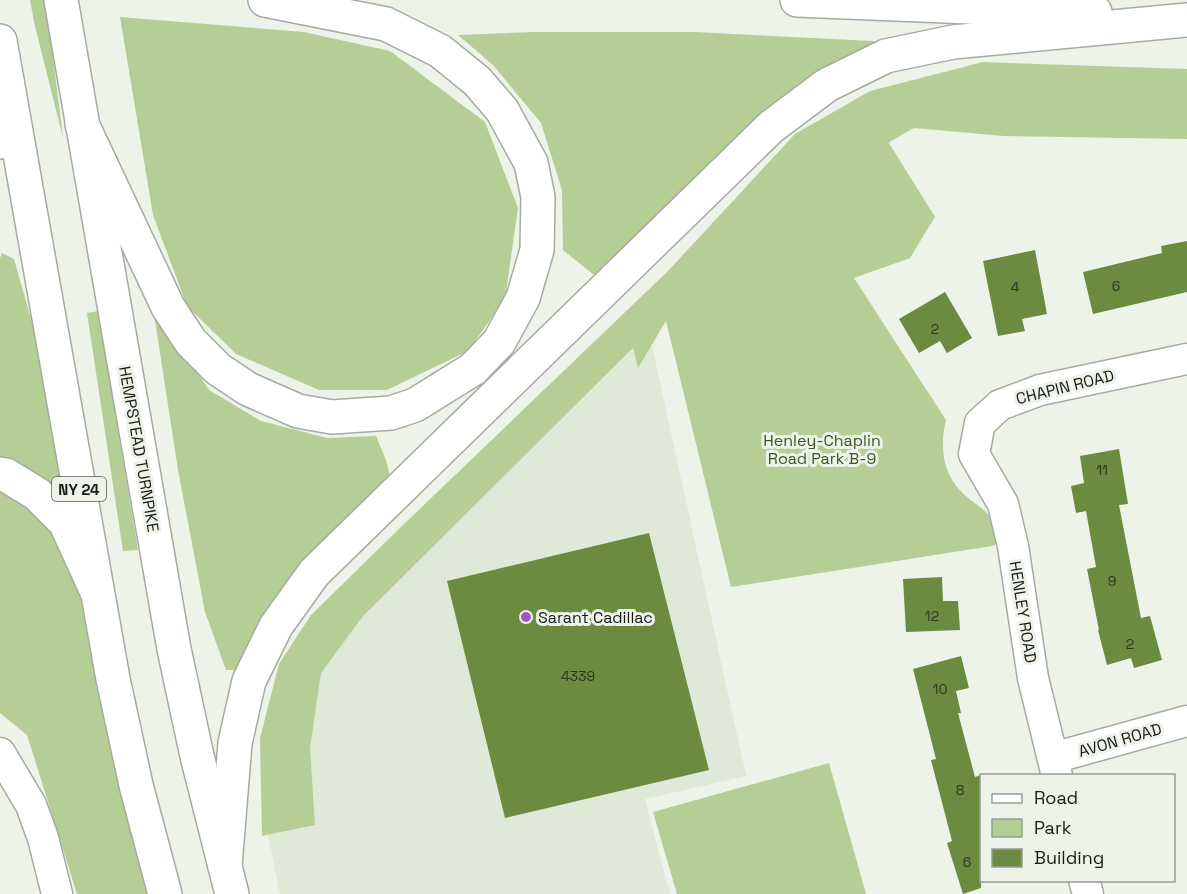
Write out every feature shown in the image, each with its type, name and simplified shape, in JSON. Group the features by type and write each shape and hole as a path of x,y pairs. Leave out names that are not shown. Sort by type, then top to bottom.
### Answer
{"main road":[{"name":"HEMPSTEAD TURNPIKE","path":"61,0 174,649 197,756 228,880"},
{"path":"82,124 168,307 191,342 218,369 248,389 298,411 332,417 391,413 415,405 473,369 499,342 523,298 537,250 538,197 531,163 502,110 477,81 440,51 386,24 265,0"},
{"path":"797,0 1187,15"},
{"path":"228,880 235,743 249,681 276,626 314,573 771,127 827,85 886,56 953,42 1187,20"},
{"name":"NY 24","path":"0,41 113,679 134,775 165,894"},
{"path":"0,142 7,81"},
{"path":"0,474 6,475 37,494 66,522 97,592"}],"street":[{"name":"CHAPIN ROAD","path":"974,454 980,423 1000,405 1040,390 1187,359"},
{"name":"HENLEY ROAD","path":"974,454 1003,504 1013,546 1033,678 1055,767"},
{"name":"AVON ROAD","path":"1055,767 1187,721"},
{"path":"0,753 31,805 43,838 57,894"}],"shaded area":[{"path":"645,314 746,776 645,799 670,894 280,894 268,835 261,764 318,650"}],"green space":[{"path":"30,0 46,0 63,138 34,22"},
{"path":"120,17 304,32 390,51 485,122 518,208 505,299 468,351 387,390 319,390 236,354 187,306 153,215"},
{"path":"533,32 695,32 873,41 878,45 754,124 594,275 563,250 562,190 541,123 493,65 458,35"},
{"name":"Henley-Chaplin Road Park B-9","path":"983,62 1187,69 1187,139 1004,136 914,128 886,144 889,143 935,217 910,258 854,278 946,420 943,447 949,473 962,493 989,515 999,543 992,546 731,587 666,321 638,368 633,348 363,616 321,673 310,748 315,825 262,836 260,738 279,664 311,615 668,271 795,134 870,91"},
{"path":"2,253 14,259 37,340 66,498 33,473 0,463 0,258"},
{"path":"98,311 138,550 123,551 87,313"},
{"path":"154,314 186,355 209,390 261,421 327,438 376,436 386,460 391,480 244,670 226,670 205,612 178,470"},
{"path":"0,485 47,515 74,558 150,894 77,894 27,735 0,713"},
{"path":"829,763 866,894 677,894 653,812"}],"building":[{"path":"1187,241 1187,292 1093,314 1083,272 1162,253 1161,246"},
{"path":"1035,250 1047,314 1022,319 1025,331 998,336 983,261"},
{"path":"945,292 972,338 947,353 940,341 919,353 899,319"},
{"path":"1119,449 1128,504 1119,505 1141,618 1150,616 1162,660 1134,668 1131,658 1107,665 1087,569 1096,567 1086,511 1076,513 1071,486 1084,483 1080,456"},
{"path":"649,533 709,770 505,818 447,581"},
{"path":"942,577 943,601 958,601 960,630 906,632 903,579"},
{"path":"961,656 969,688 956,691 961,713 958,713 975,777 980,775 981,888 963,894 947,843 952,841 931,760 936,759 913,669"}],"place":[{"name":"Sarant Cadillac","path":"526,617"}]}
